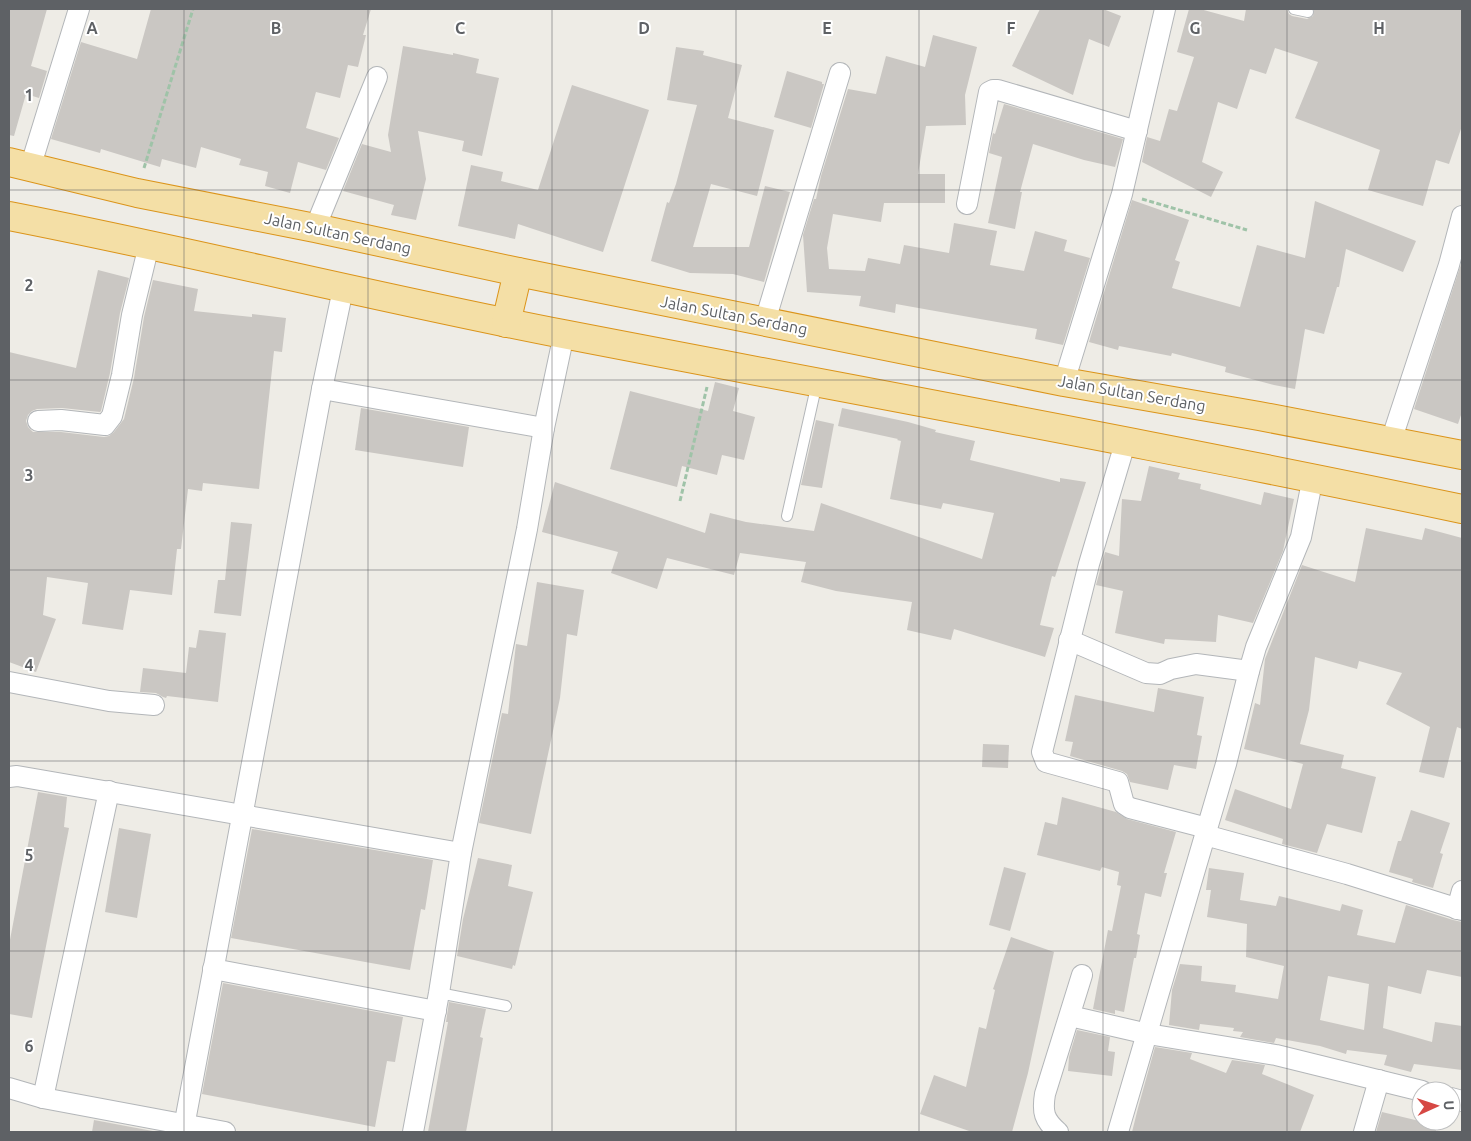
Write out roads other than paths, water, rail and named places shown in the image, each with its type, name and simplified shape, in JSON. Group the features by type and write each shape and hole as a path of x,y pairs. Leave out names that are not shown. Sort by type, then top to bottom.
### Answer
{"highway":[{"name":"Jalan Sultan Serdang","path":"19,165 137,193 1064,382 1462,455"},
{"path":"9,216 506,323 1126,440 1314,477 1462,509"},
{"path":"506,323 518,272"}],"street":[{"path":"19,165 79,9"},
{"path":"1064,382 1122,194 1165,9"},
{"path":"765,321 840,73"},
{"path":"316,228 377,77"},
{"path":"967,204 989,92 993,90 1137,131"},
{"path":"1391,441 1456,267 1462,216"},
{"path":"38,421 61,420 105,425 110,421 122,374 132,315 149,245"},
{"path":"184,1128 322,389 343,289"},
{"path":"413,1132 437,1002 461,853 526,539 544,428 564,334"},
{"path":"322,389 544,428"},
{"path":"1126,440 1089,564 1069,640 1042,752 1046,762 1118,782 1124,804 1130,808 1347,874 1461,903"},
{"path":"1118,1132 1226,764 1249,670 1256,647 1301,536 1314,477"},
{"path":"1069,640 1146,673 1160,674 1171,669 1196,664 1249,670"},
{"path":"9,682 109,701 154,705"},
{"path":"9,777 17,776 109,791 461,853"},
{"path":"43,1098 109,791"},
{"path":"213,969 437,1002"},
{"path":"1058,1132 1046,1117 1042,1107 1082,975"},
{"path":"1070,1016 1148,1034 1276,1055 1411,1088"},
{"path":"1364,1132 1379,1080"},
{"path":"9,1088 43,1098 184,1128 225,1132"}],"lane":[{"path":"1294,9 1308,12"},
{"path":"787,516 817,382"},
{"path":"437,1002 506,1006"}]}
